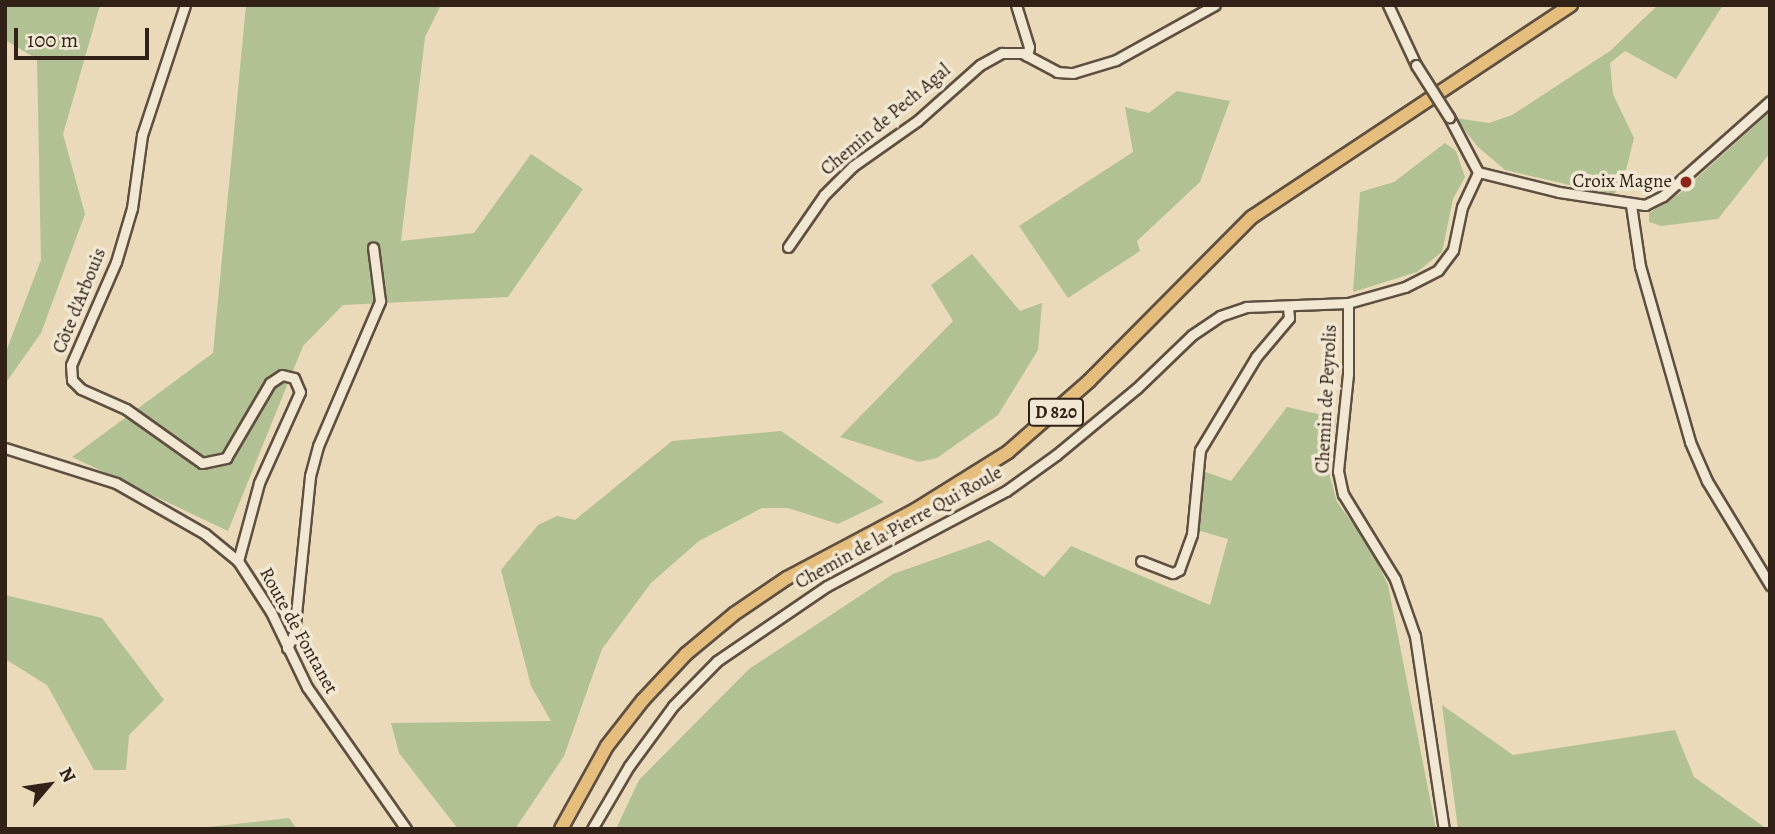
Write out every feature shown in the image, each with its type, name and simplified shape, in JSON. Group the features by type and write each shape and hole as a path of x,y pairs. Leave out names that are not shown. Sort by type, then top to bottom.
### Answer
{"main road":[{"name":"D 820","path":"561,829 607,746 643,700 686,654 734,614 786,578 915,510 1008,452 1088,381 1252,217 1571,5"}],"street":[{"name":"Côte d'Arbouis","path":"185,5 142,135 132,208 116,262 71,365 72,380 81,389 126,409 202,463 226,458 270,383 282,375 295,378 300,391 259,483 238,561"},
{"path":"1016,5 1030,47 1027,56 1056,72 1073,73 1116,60 1214,5"},
{"path":"1388,5 1416,65 1449,117 1478,172 1631,205 1663,196 1770,101"},
{"name":"Chemin de Pech Agal","path":"788,247 824,195 853,166 925,114 980,65 1002,53 1027,56"},
{"name":"Chemin de Peyrolis","path":"1444,829 1415,636 1395,579 1343,495 1338,471 1348,374 1348,303 1405,287 1438,270 1452,250 1462,207 1478,172"},
{"path":"1631,205 1640,266 1690,442 1707,481 1770,585"},
{"path":"288,648 294,634 310,476 318,446 380,301 373,247"},
{"name":"Chemin de la Pierre Qui Roule","path":"592,829 629,766 673,706 727,653 827,586 1006,491 1056,456 1220,316 1246,307 1348,303"},
{"path":"1141,561 1173,573 1179,570 1192,534 1200,450 1256,357 1289,318 1288,307"},
{"name":"Route de Fontanet","path":"5,448 116,483 205,534 238,561 332,727 406,829"}],"green space":[{"path":"5,5 100,5 63,134 85,214 41,333 5,384 5,354 41,260 37,59 5,40"},
{"path":"246,5 441,5 425,37 401,241 474,233 531,154 583,189 508,297 343,305 303,346 228,531 72,457 213,353"},
{"path":"1658,5 1723,5 1676,79 1625,51 1610,63 1613,94 1634,138 1622,186 1613,195 1505,170 1478,147 1455,118 1489,123 1512,115 1610,51"},
{"path":"1177,91 1230,101 1200,182 1137,241 1140,251 1068,298 1019,226 1133,152 1125,107 1149,113"},
{"path":"1770,112 1770,153 1718,219 1661,226 1649,222 1649,213 1679,194"},
{"path":"1445,143 1456,151 1465,177 1453,199 1442,252 1417,272 1353,292 1360,192 1394,182"},
{"path":"972,254 1020,311 1042,303 1038,350 998,415 937,458 919,462 840,437 953,321 931,285"},
{"path":"1287,407 1336,418 1329,473 1337,502 1370,547 1388,585 1436,829 616,829 639,780 749,669 893,574 989,540 1044,577 1071,546 1210,605 1228,539 1197,530 1200,470 1231,481"},
{"path":"781,431 884,502 838,524 788,508 762,508 699,541 651,583 602,649 564,756 515,829 458,829 399,753 391,723 551,721 531,686 501,570 538,525 557,516 575,520 672,441"},
{"path":"5,595 102,618 164,700 129,735 126,770 94,770 47,685 5,659"},
{"path":"1442,705 1513,755 1675,730 1694,777 1767,829 1458,829"},
{"path":"289,818 297,829 207,829 209,827"}],"place":[{"name":"Croix Magne","path":"1686,182"}]}
